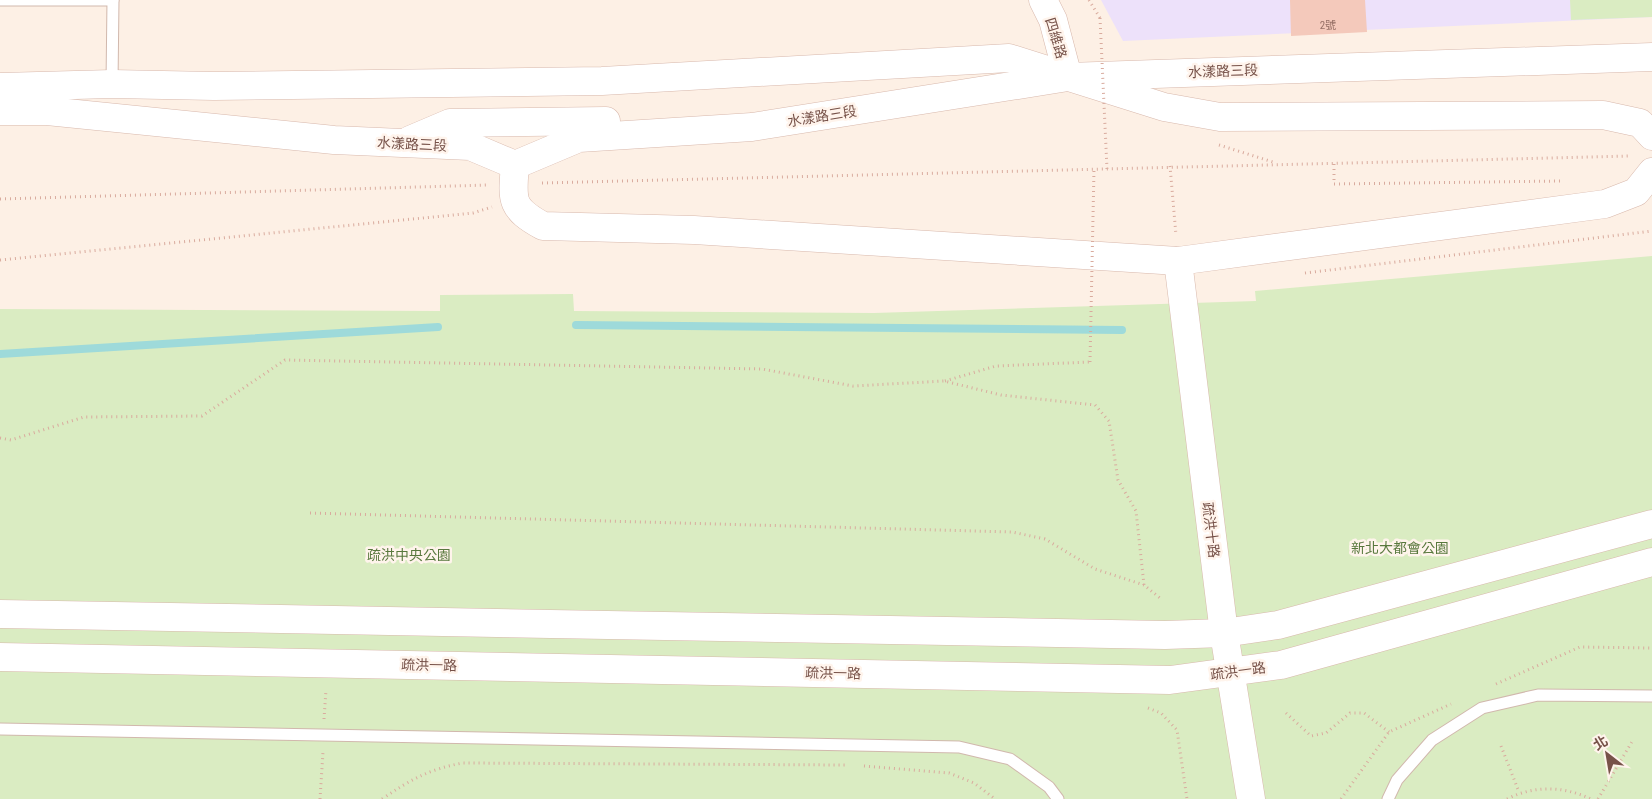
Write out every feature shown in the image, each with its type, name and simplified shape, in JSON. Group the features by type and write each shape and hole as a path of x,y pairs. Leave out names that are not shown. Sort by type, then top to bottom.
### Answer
{"street":[{"name":"四維路","path":"1043,0 1052,20 1068,77"},
{"name":"水漾路三段","path":"0,111 47,110 334,140 470,146 514,183 579,138 752,127 1068,77 1652,57"},
{"path":"0,87 112,84 214,86 602,80 1009,58 1164,107 1220,117 1603,115 1640,123 1647,155 1636,192 1605,204 1177,249 543,226 525,216 514,183"},
{"path":"402,144 450,123 616,120 652,133"},
{"name":"疏洪十路","path":"1177,249 1224,633 1251,799"},
{"path":"0,614 1155,635 1224,633 1278,625 1652,524"},
{"name":"疏洪一路","path":"0,657 1170,680 1281,665 1652,562"}],"lane":[{"path":"0,0 113,0 112,84"},
{"path":"1388,799 1397,780 1432,740 1482,708 1538,695 1652,696"},
{"path":"0,729 959,747 1010,759 1049,787 1058,799"}],"path":[{"path":"1089,0 1100,18 1107,169"},
{"path":"0,199 514,183 1170,166 1322,165 1647,155"},
{"path":"1170,166 1177,249"},
{"path":"0,438 11,440 84,417 202,416 285,360 762,369 853,386 944,381 996,366 1090,362 1094,169"},
{"path":"0,260 473,214 514,183"},
{"path":"1295,274 1652,232"},
{"path":"944,381 1001,395 1095,405 1109,421 1118,480 1136,511 1144,585"},
{"path":"310,513 1012,532 1045,539 1095,569 1144,585 1160,598"},
{"path":"316,689 336,690"},
{"path":"1142,706 1160,712 1177,730 1187,799"},
{"path":"1286,713 1312,736 1326,733 1350,713 1364,713 1389,732"},
{"path":"1598,799 1633,740"},
{"path":"1501,746 1519,793"},
{"path":"382,799 414,778 438,768 463,763 850,766"},
{"path":"860,766 949,773 974,783 995,799"},
{"path":"1507,799 1519,793 1549,788 1578,793 1591,799"}],"shaded area":[{"path":"1101,0 1652,0 1652,17 1123,41"}],"green space":[{"path":"1570,0 1652,0 1652,17 1571,20"},
{"name":"疏洪中央公園","path":"1652,256 1652,799 0,799 0,309 440,311 440,295 573,294 574,311 874,313 1256,301 1255,291"}],"building":[{"path":"1290,0 1365,0 1367,32 1291,36"}],"waterway":[{"path":"576,325 1122,330"},
{"path":"0,354 438,327"}],"park label":[{"name":"新北大都會公園","path":"1400,548"}]}
